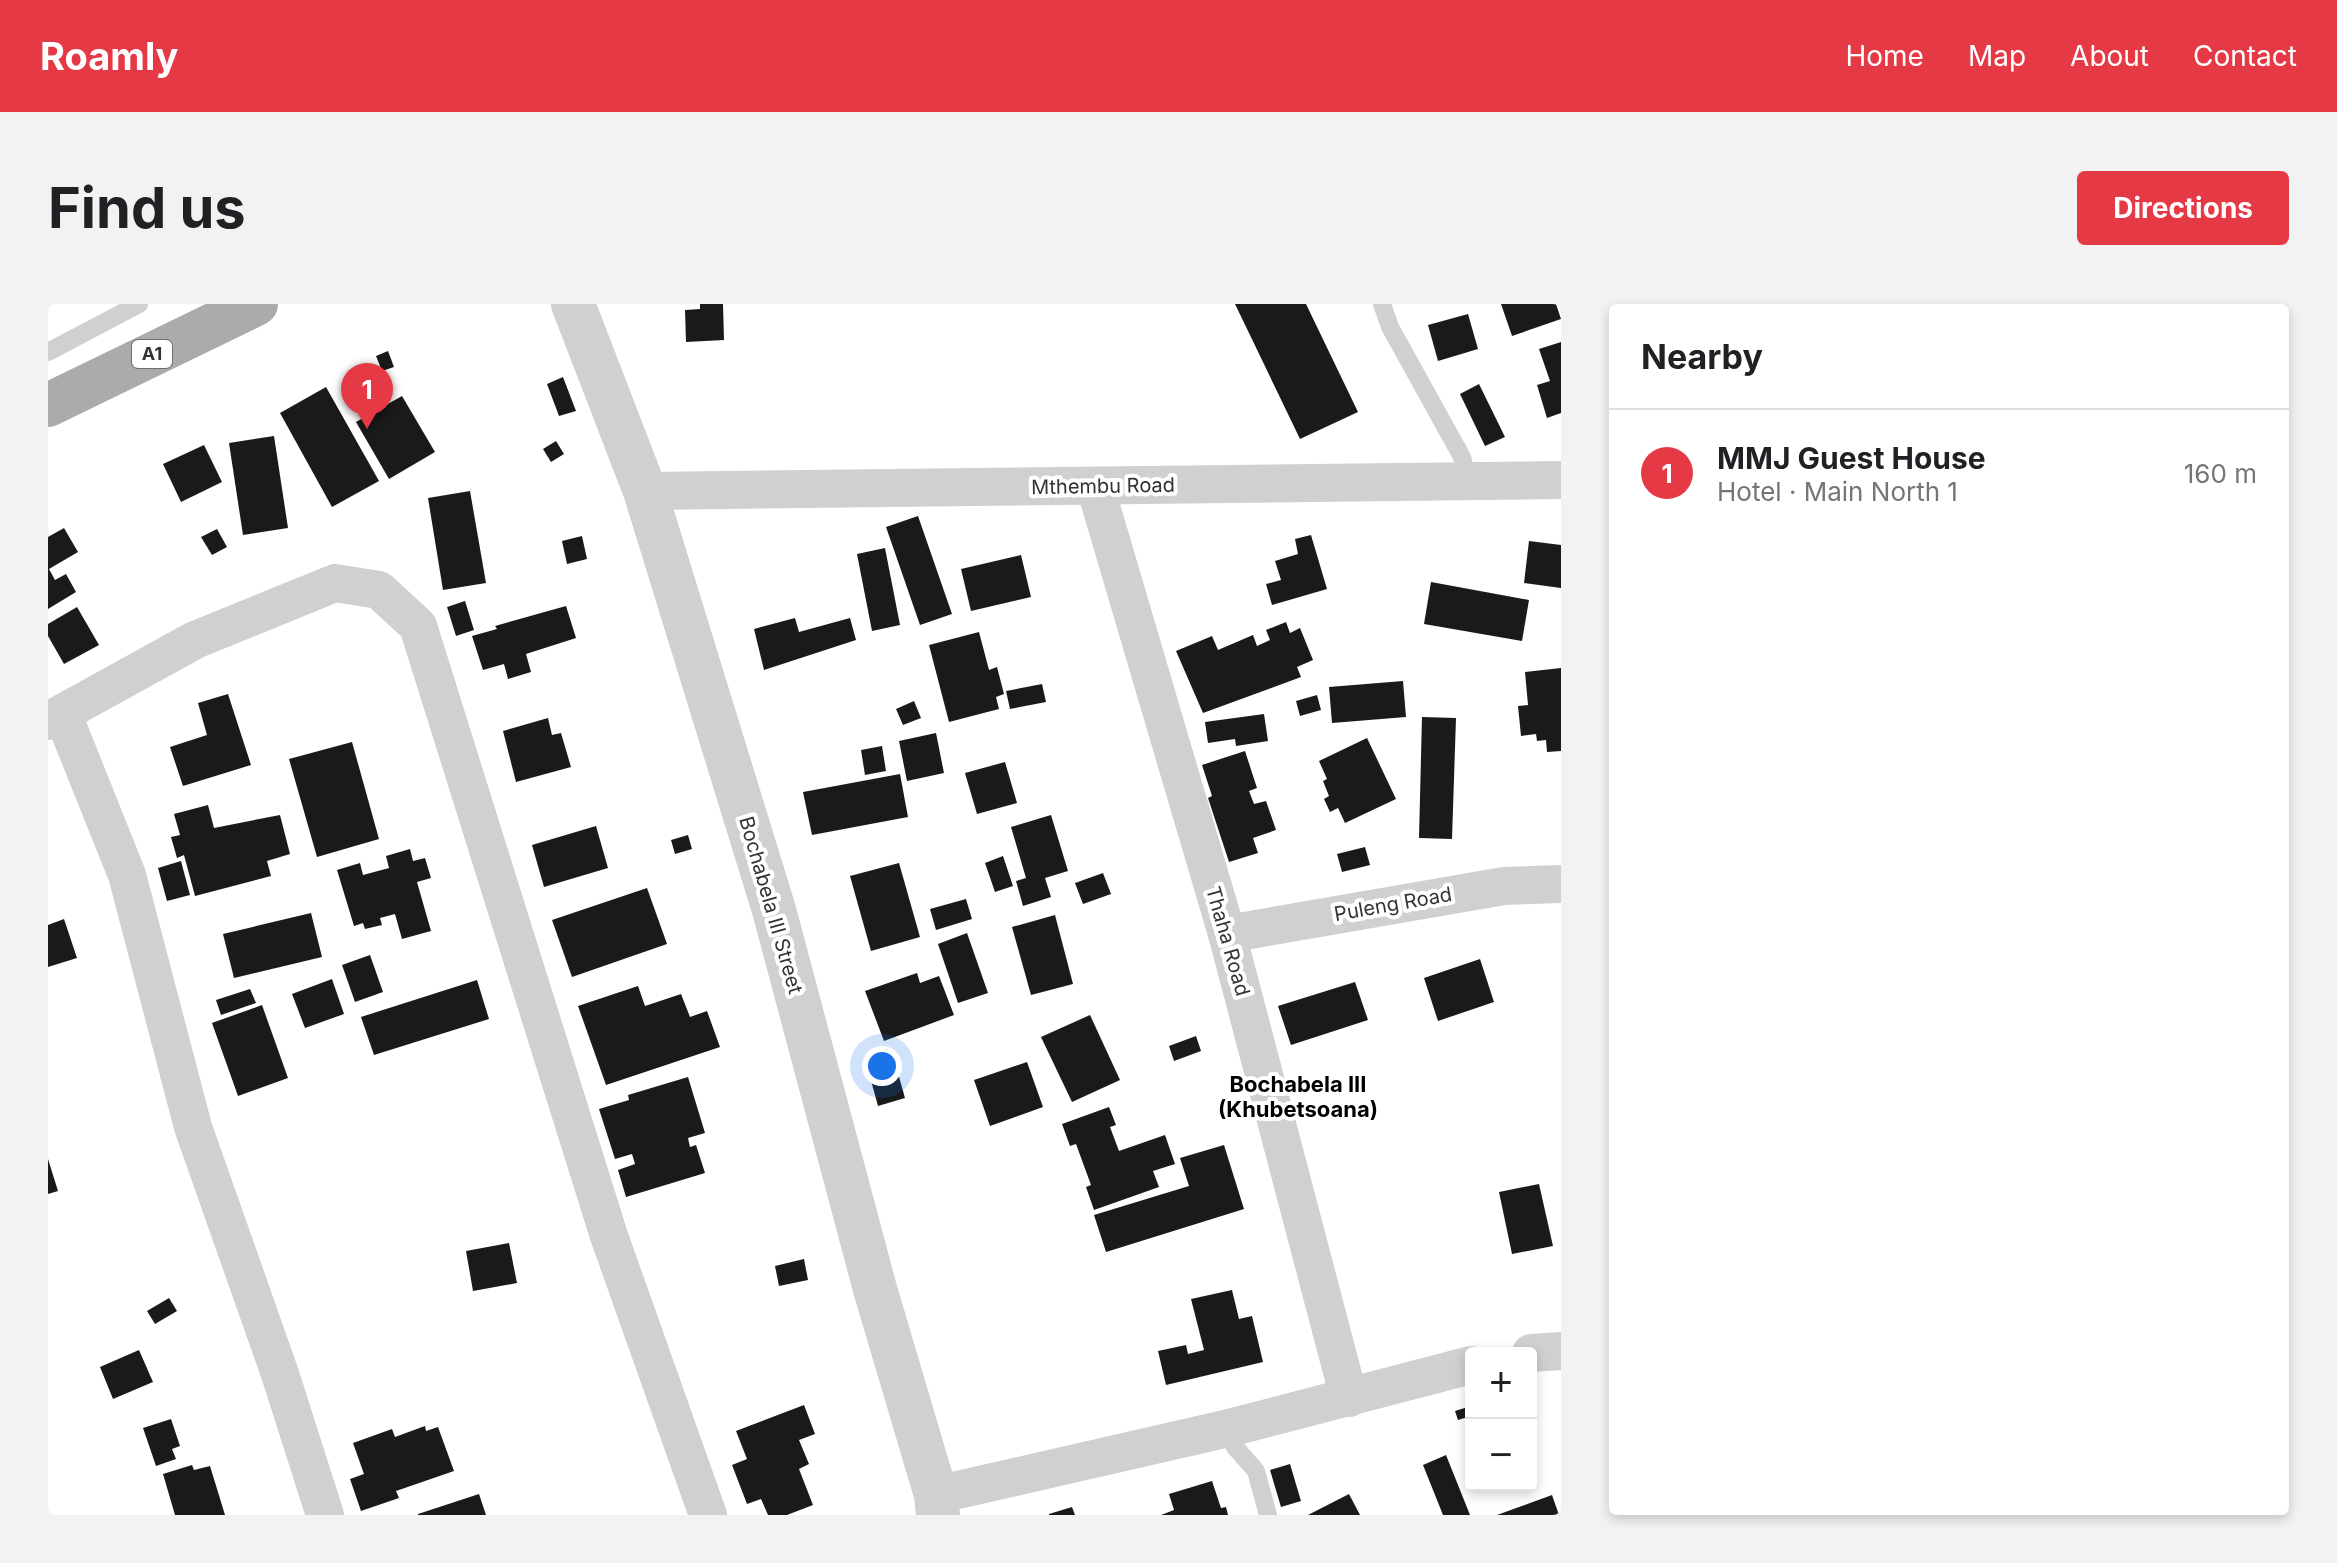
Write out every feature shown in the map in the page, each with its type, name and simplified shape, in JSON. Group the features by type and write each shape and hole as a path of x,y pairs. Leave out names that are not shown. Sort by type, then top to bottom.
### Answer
{"main road":[{"name":"A1","path":"48,405 256,304"}],"street":[{"name":"Bochabela III Street","path":"573,304 645,491 774,910 875,1289 937,1505"},
{"name":"Mthembu Road","path":"645,491 1561,480"},
{"name":"Thaha Road","path":"1095,486 1227,934 1349,1398"},
{"path":"325,1515 280,1374 193,1127 127,875 56,718 195,640 335,583 379,590 418,626 609,1236 708,1515"},
{"name":"Puleng Road","path":"1227,934 1504,886 1561,884"},
{"path":"1537,1353 1561,1351"},
{"path":"937,1505 1465,1367"}],"lane":[{"path":"48,352 139,304"},
{"path":"1382,304 1390,327 1462,457 1468,481"},
{"path":"1229,1428 1235,1447 1256,1471 1268,1515"}],"building":[{"path":"700,304 723,304 724,340 686,342 685,310 700,309"},
{"path":"1235,304 1306,304 1358,412 1300,439"},
{"path":"1501,304 1556,304 1561,319 1512,336"},
{"path":"1468,314 1478,349 1438,361 1428,325"},
{"path":"1561,342 1561,413 1547,418 1537,385 1550,381 1539,349"},
{"path":"388,351 394,367 382,371 376,356"},
{"path":"563,377 576,411 559,416 547,384"},
{"path":"1479,384 1505,437 1485,446 1460,394"},
{"path":"326,387 379,481 332,507 280,413"},
{"path":"402,396 435,452 389,479 356,422"},
{"path":"274,436 288,528 243,535 229,443"},
{"path":"556,441 564,454 551,462 543,449"},
{"path":"204,445 222,482 181,502 163,464"},
{"path":"470,491 486,583 443,590 428,498"},
{"path":"918,516 952,614 920,625 886,527"},
{"path":"64,528 78,552 49,569 55,580 66,574 76,592 48,609 48,537"},
{"path":"217,529 227,547 212,555 201,537"},
{"path":"1311,535 1327,589 1272,605 1266,584 1281,580 1275,561 1298,554 1295,539"},
{"path":"582,536 587,559 567,564 562,541"},
{"path":"1529,541 1561,545 1561,588 1524,583"},
{"path":"885,548 900,625 872,631 857,554"},
{"path":"1021,555 1031,597 971,611 961,569"},
{"path":"1431,582 1529,600 1522,641 1424,624"},
{"path":"465,601 474,630 456,636 447,607"},
{"path":"566,606 576,638 526,654 531,672 508,679 504,664 483,670 472,636 497,629 495,626"},
{"path":"77,607 99,645 64,664 48,636 48,624"},
{"path":"795,618 799,632 850,618 856,640 764,670 754,629"},
{"path":"1286,622 1290,633 1300,628 1313,660 1297,667 1301,677 1203,713 1176,651 1212,636 1218,650 1253,635 1257,646 1270,640 1266,630"},
{"path":"979,632 989,670 997,667 1004,694 996,697 999,709 949,722 929,645"},
{"path":"1561,668 1561,751 1547,752 1546,740 1537,741 1536,734 1521,736 1518,706 1528,705 1525,672"},
{"path":"1403,681 1406,717 1332,723 1329,687"},
{"path":"1042,684 1046,702 1010,709 1006,691"},
{"path":"228,694 251,765 183,786 170,747 207,735 198,703"},
{"path":"1317,695 1321,710 1300,716 1296,701"},
{"path":"914,701 921,718 903,725 896,709"},
{"path":"1264,714 1268,741 1236,746 1235,739 1208,743 1205,722"},
{"path":"1422,717 1456,718 1452,839 1419,838"},
{"path":"548,718 552,735 561,733 571,767 516,782 503,731"},
{"path":"936,733 944,773 907,781 899,741"},
{"path":"1367,738 1396,799 1345,823 1338,808 1330,812 1324,799 1329,796 1323,781 1327,779 1319,761"},
{"path":"352,742 379,839 317,857 289,759"},
{"path":"882,746 886,771 865,775 861,750"},
{"path":"1245,751 1257,788 1249,791 1254,804 1266,801 1276,830 1253,838 1258,853 1229,862 1208,798 1212,796 1202,765"},
{"path":"1005,762 1017,803 977,814 965,773"},
{"path":"900,774 908,817 812,835 803,792"},
{"path":"208,805 214,828 280,815 290,854 267,861 271,876 195,896 184,855 177,858 171,837 180,835 174,814"},
{"path":"1051,815 1068,871 1045,878 1051,897 1023,906 1016,881 1026,878 1011,827"},
{"path":"596,826 608,868 544,887 532,845"},
{"path":"688,835 692,849 675,854 671,840"},
{"path":"1365,847 1370,865 1342,872 1337,854"},
{"path":"410,849 413,861 425,858 431,878 417,882 431,931 402,939 395,914 380,918 382,925 365,929 363,923 354,926 337,870 360,863 363,875 389,868 386,856"},
{"path":"1003,856 1013,886 995,892 985,863"},
{"path":"181,861 190,895 167,901 158,868"},
{"path":"899,863 920,937 871,951 850,876"},
{"path":"1103,873 1111,894 1083,904 1075,883"},
{"path":"647,888 667,944 572,977 552,920"},
{"path":"966,899 972,919 936,930 930,909"},
{"path":"311,913 322,957 234,978 223,934"},
{"path":"1055,915 1073,984 1031,995 1012,927"},
{"path":"64,919 77,958 48,967 48,925"},
{"path":"967,933 988,993 958,1003 938,944"},
{"path":"370,955 383,992 355,1002 342,965"},
{"path":"1480,959 1494,1002 1438,1021 1424,978"},
{"path":"917,973 920,983 939,976 954,1015 884,1041 865,991"},
{"path":"332,979 344,1014 305,1028 292,994"},
{"path":"477,980 489,1019 374,1055 361,1017"},
{"path":"1355,982 1368,1020 1291,1045 1278,1006"},
{"path":"638,986 645,1006 681,994 690,1017 707,1011 720,1047 606,1085 578,1006"},
{"path":"250,989 256,1003 221,1015 216,1000"},
{"path":"262,1005 288,1078 238,1096 212,1023"},
{"path":"1090,1015 1120,1080 1072,1102 1041,1037"},
{"path":"1196,1036 1201,1051 1174,1061 1169,1046"},
{"path":"894,1059 905,1098 878,1106 867,1066"},
{"path":"1027,1062 1043,1107 990,1126 974,1080"},
{"path":"688,1077 705,1133 688,1138 690,1147 696,1145 705,1173 626,1197 618,1170 635,1164 632,1154 615,1159 599,1109 629,1100 628,1095"},
{"path":"1109,1107 1116,1125 1110,1127 1119,1151 1165,1135 1175,1164 1153,1171 1159,1187 1094,1210 1086,1187 1091,1185 1076,1144 1070,1146 1062,1124"},
{"path":"1224,1145 1244,1209 1106,1252 1094,1215 1189,1186 1180,1158"},
{"path":"48,1159 58,1191 48,1194"},
{"path":"1539,1184 1553,1246 1512,1254 1499,1192"},
{"path":"509,1243 517,1283 473,1291 466,1251"},
{"path":"804,1259 808,1280 779,1286 775,1266"},
{"path":"1232,1290 1239,1319 1252,1316 1263,1362 1166,1385 1158,1351 1186,1345 1188,1354 1204,1350 1191,1299"},
{"path":"169,1298 177,1311 155,1324 147,1311"},
{"path":"139,1350 153,1382 113,1399 100,1367"},
{"path":"804,1405 815,1434 799,1440 809,1464 799,1469 813,1505 787,1515 768,1515 761,1499 747,1504 732,1465 747,1459 736,1431"},
{"path":"1465,1408 1465,1418 1458,1420 1455,1411"},
{"path":"171,1419 180,1446 172,1449 176,1459 156,1466 143,1428"},
{"path":"425,1426 426,1431 438,1427 454,1471 396,1491 399,1498 361,1511 350,1479 364,1474 353,1443 392,1429 395,1437"},
{"path":"1446,1455 1470,1515 1443,1515 1423,1465"},
{"path":"1290,1464 1301,1501 1281,1507 1270,1470"},
{"path":"192,1465 194,1470 210,1466 225,1515 175,1515 163,1474"},
{"path":"1212,1481 1221,1508 1226,1507 1228,1515 1161,1515 1174,1510 1169,1494"},
{"path":"479,1494 486,1515 418,1515 418,1514"},
{"path":"1349,1494 1360,1515 1308,1515"},
{"path":"1552,1495 1559,1515 1497,1515"},
{"path":"1072,1507 1075,1515 1049,1515 1049,1514"}],"place":[{"name":"MMJ Guest House","path":"367,429"}],"district":[{"name":"Bochabela III (Khubetsoana)","path":"1298,1096"}]}
